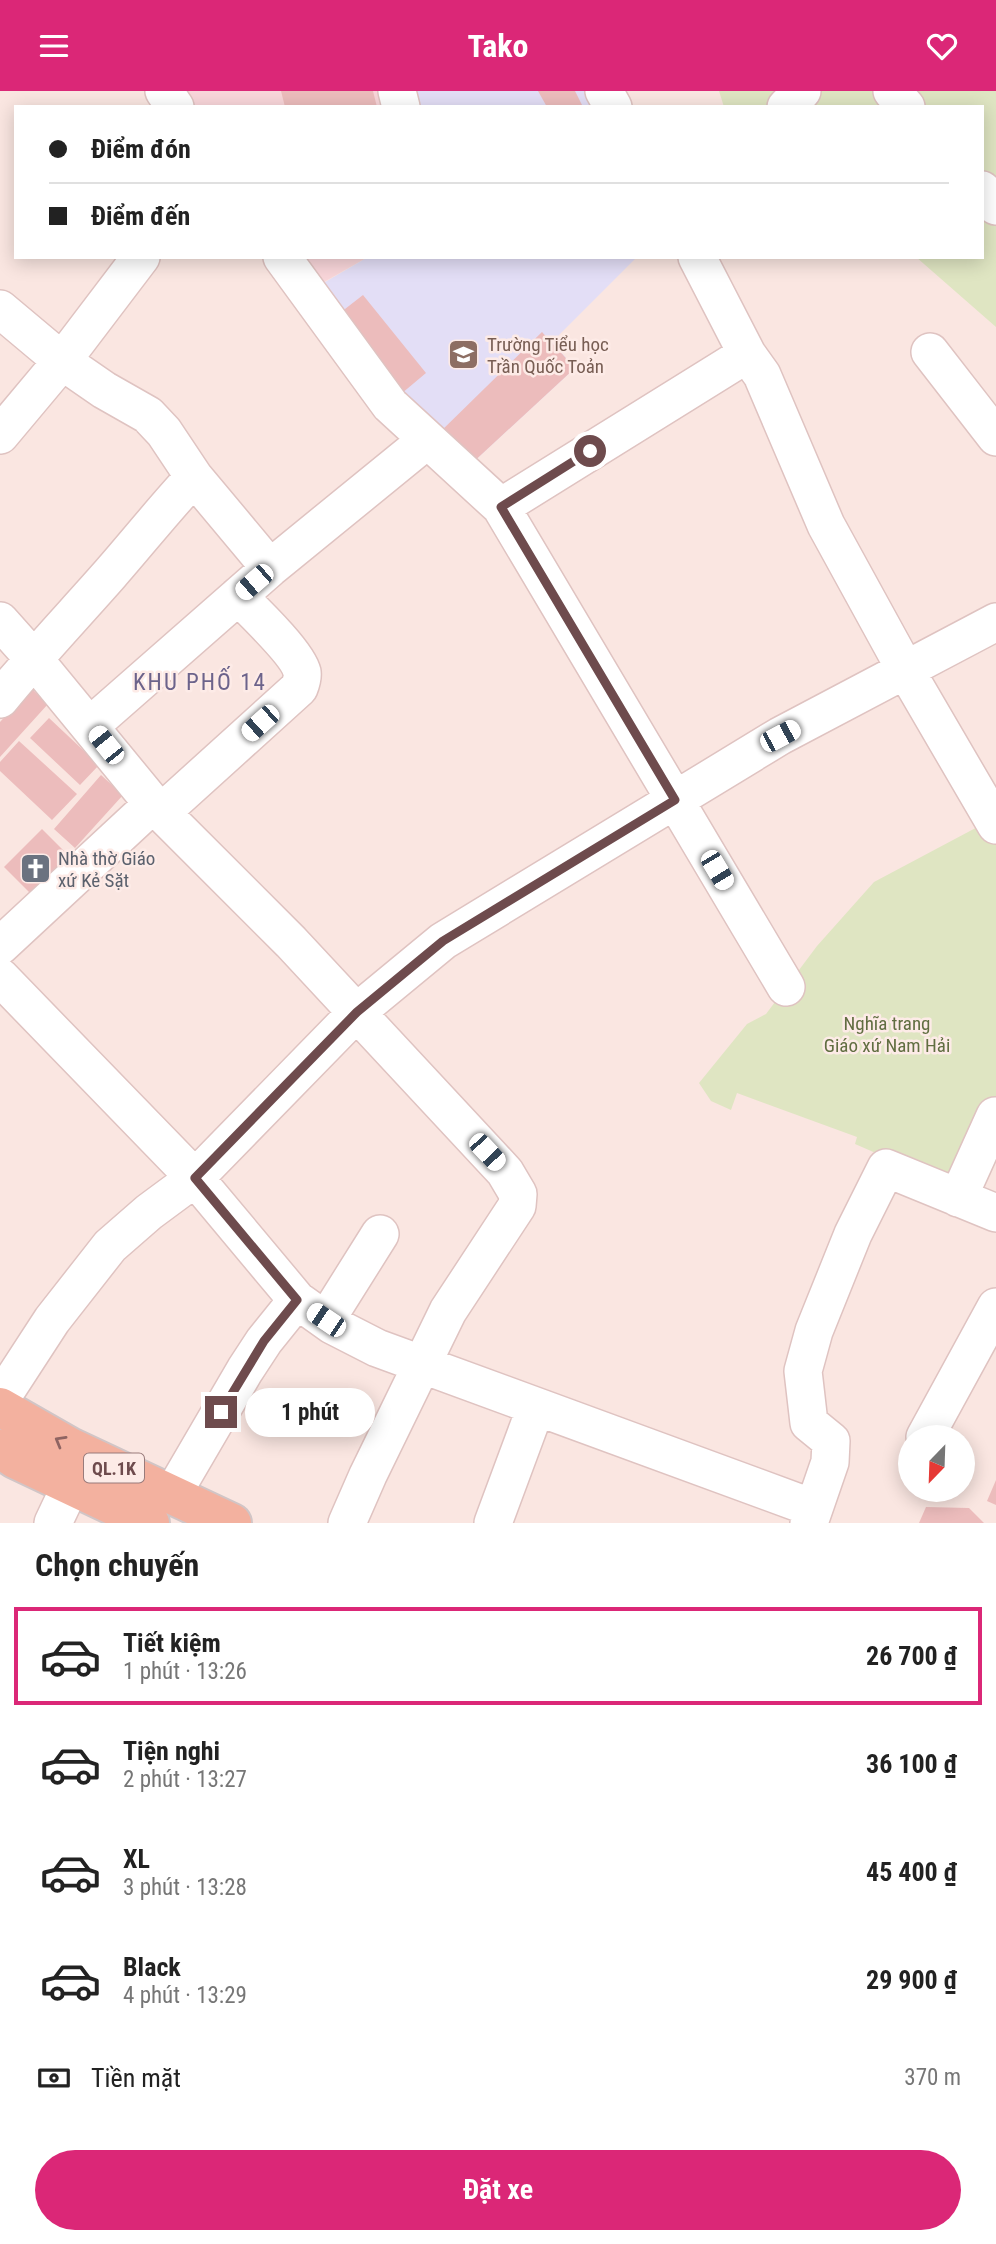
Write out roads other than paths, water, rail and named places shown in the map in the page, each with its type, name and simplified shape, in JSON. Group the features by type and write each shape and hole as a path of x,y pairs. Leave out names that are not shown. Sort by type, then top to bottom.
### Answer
{"main road":[{"name":"QL.1K","path":"0,1406 70,1447 161,1509"},
{"name":"QL.1K","path":"0,1449 71,1485 161,1509 232,1523"}],"street":[{"path":"788,105 802,91"},
{"path":"892,91 904,105"},
{"path":"984,192 996,205"},
{"path":"0,435 62,361 139,259"},
{"path":"283,259 390,405 501,507 786,987"},
{"path":"698,259 747,353 762,375 826,525 905,669 996,825"},
{"path":"0,309 62,361 104,390 148,415 164,432 194,477 270,568"},
{"path":"930,352 996,437"},
{"path":"501,507 747,353"},
{"path":"90,726 270,568 427,440"},
{"path":"0,699 33,658 194,477"},
{"path":"0,946 299,688 303,672 295,659 238,596"},
{"path":"0,621 158,808 357,1012 505,1172 518,1194 517,1206 448,1311 347,1523"},
{"path":"0,1401 52,1320 110,1246 149,1212 195,1178 357,1012 443,941 780,736 996,622"},
{"path":"0,977 195,1178 311,1310 377,1348 536,1406 811,1516 830,1462 831,1441 809,1423 803,1371 814,1331 853,1234 886,1168 996,1213"},
{"path":"958,1198 995,1117"},
{"path":"161,1509 251,1360 311,1310 380,1234"},
{"path":"932,1425 996,1307"},
{"path":"492,1523 536,1406"},
{"path":"53,1523 71,1485"}],"place":[{"name":"Trường Tiểu học Trần Quốc Toản","path":"464,355"},
{"name":"Nhà thờ Giáo xứ Kẻ Sặt","path":"35,869"}],"district":[{"name":"KHU PHỐ 14","path":"200,682"}],"park label":[{"name":"Nghĩa trang Giáo xứ Nam Hải","path":"887,1034"}]}
